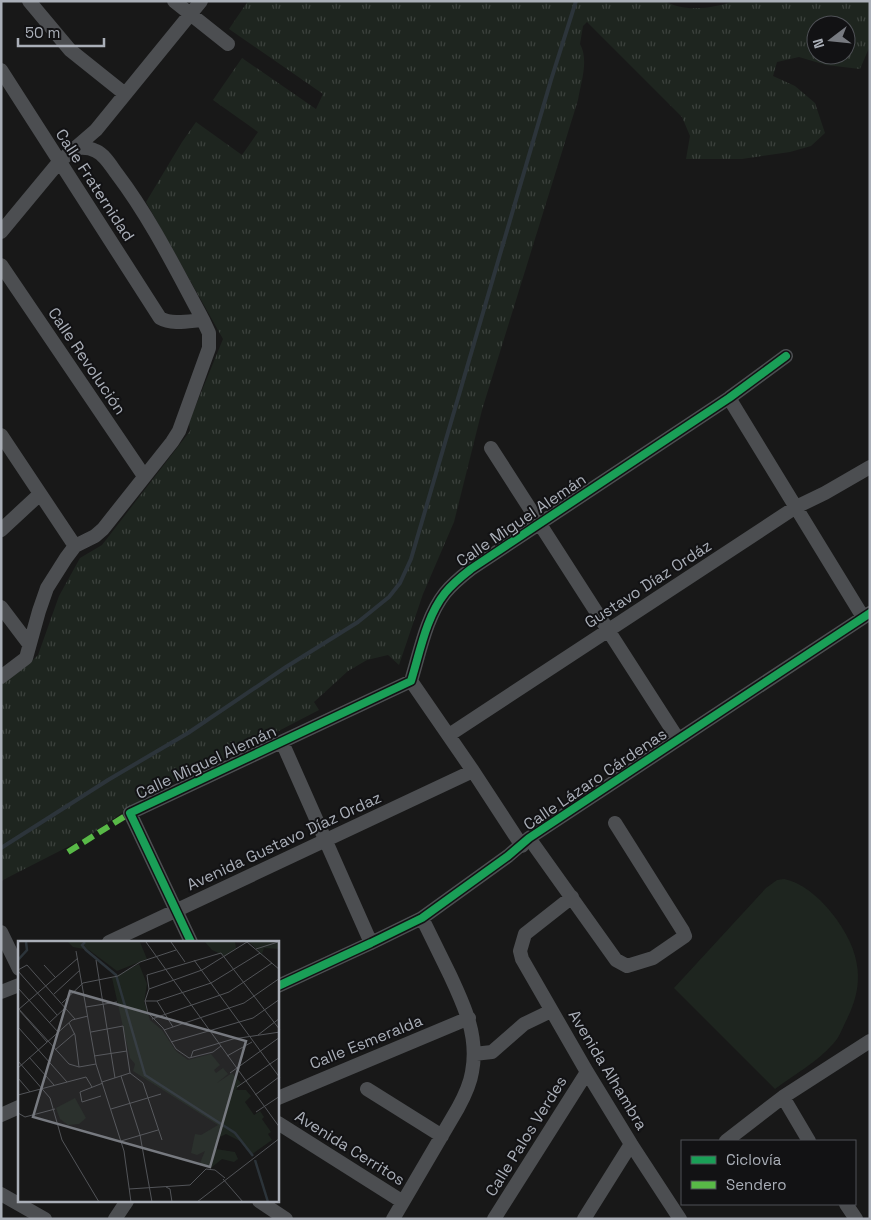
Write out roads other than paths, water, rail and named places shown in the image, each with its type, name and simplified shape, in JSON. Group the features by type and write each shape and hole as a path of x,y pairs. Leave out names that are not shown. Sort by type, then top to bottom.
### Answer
{"street":[{"path":"29,1 70,50 126,94"},
{"path":"174,1 228,44"},
{"path":"1,232 59,162 96,130 201,1"},
{"name":"Calle Fraternidad","path":"1,70 160,318 172,322 203,320"},
{"path":"1,677 26,658 38,611 56,572 75,546 103,529 179,431 210,340 203,320 153,228 128,189 105,158 97,151 80,147 73,149"},
{"name":"Calle Revolución","path":"1,265 144,476"},
{"name":"Calle Miguel Alemán","path":"176,911 130,813 411,681 432,616 444,594 455,581 471,568 729,398 786,356"},
{"path":"729,398 796,507 867,615"},
{"path":"1,435 75,546"},
{"path":"491,448 678,740"},
{"name":"Gustavo Díaz Ordáz","path":"449,735 796,507 870,467"},
{"path":"1,530 40,494"},
{"path":"1,607 29,644"},
{"name":"Calle Lázaro Cárdenas","path":"279,986 422,918 525,842 867,615"},
{"path":"411,681 525,842 572,897 616,960 627,966 653,958 685,936 615,823"},
{"path":"282,742 371,943"},
{"name":"Avenida Gustavo Díaz Ordaz","path":"111,941 473,771"},
{"name":"Avenida Alhambra","path":"572,897 524,934 520,950 522,959 631,1144 678,1213"},
{"path":"176,911 191,941"},
{"path":"392,1219 442,1136 467,1089 472,1072 474,1054 469,1018 422,918"},
{"path":"1,932 18,968"},
{"path":"1,992 18,985"},
{"path":"474,1054 492,1052 524,1024 551,1011"},
{"name":"Calle Esmeralda","path":"279,1098 469,1018"},
{"path":"727,1140 783,1097 870,1041"},
{"name":"Calle Palos Verdes","path":"494,1219 587,1072"},
{"path":"367,1089 442,1136"},
{"path":"783,1097 808,1140"},
{"path":"1,1115 18,1107"},
{"name":"Avenida Cerritos","path":"279,1123 403,1202"},
{"path":"584,1219 631,1144"},
{"path":"1,1194 45,1219"},
{"path":"120,1217 127,1202"},
{"path":"260,1202 286,1219"},
{"path":"847,1205 856,1219"}],"waterway":[{"path":"1,848 108,780 188,733 286,667 358,622 389,597 400,583 411,559 551,80 576,1"}]}
